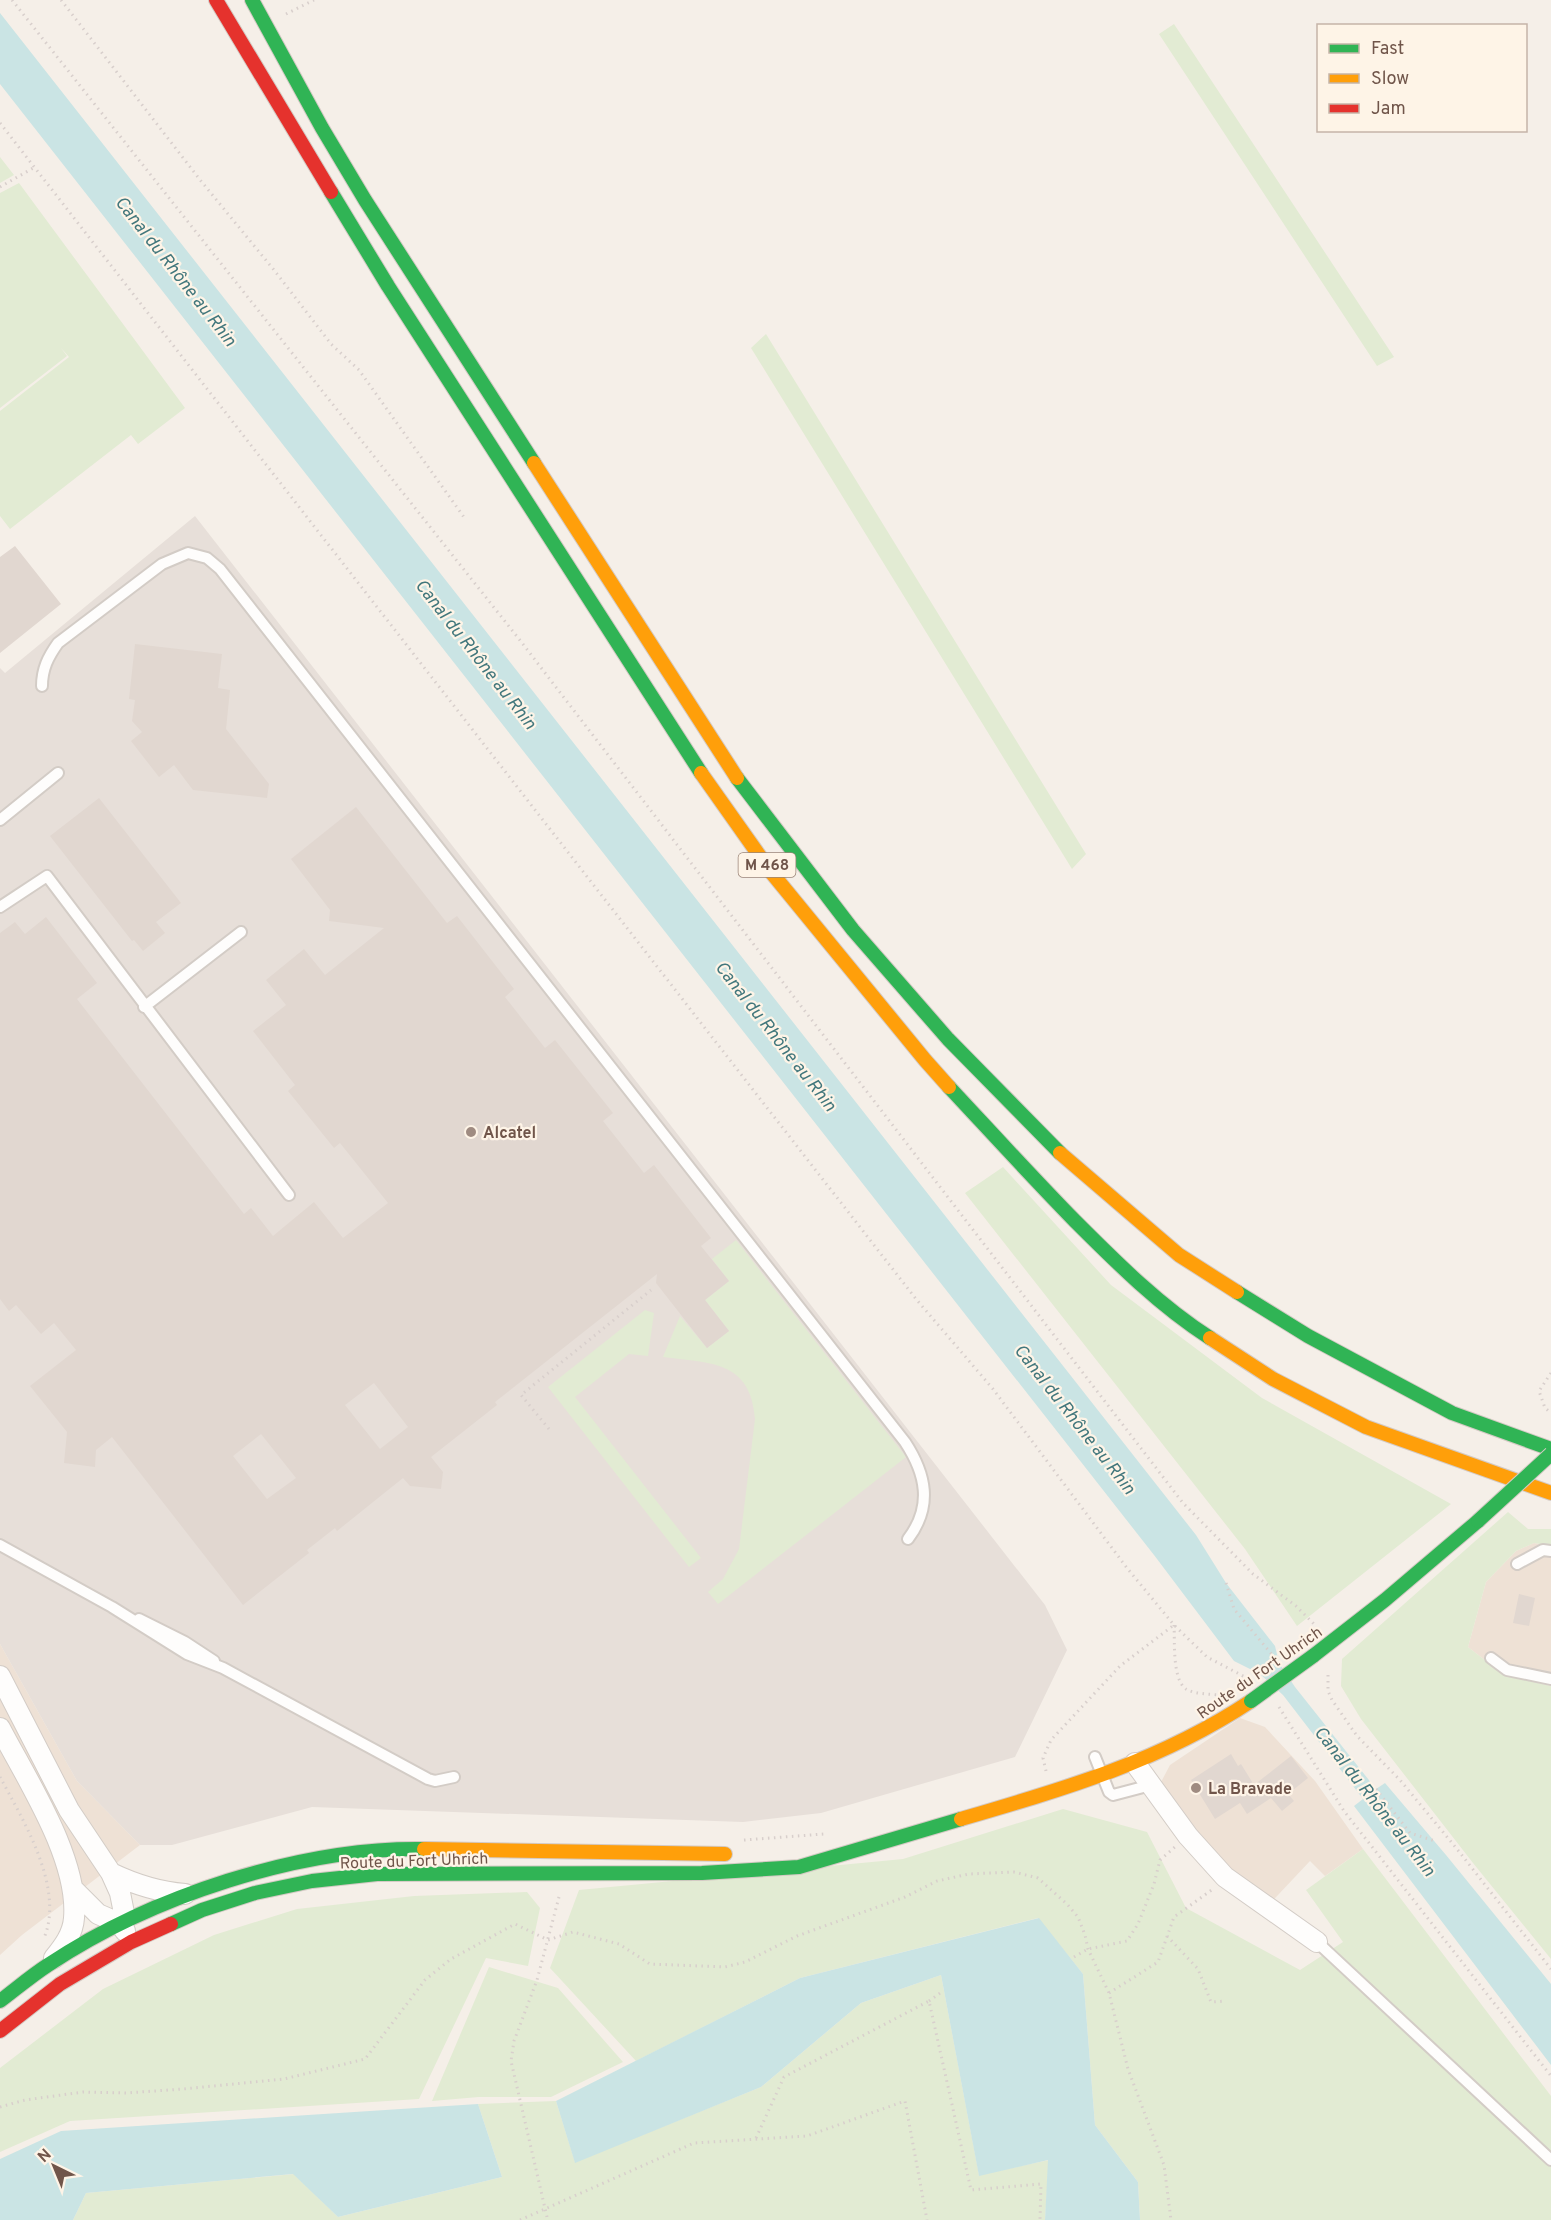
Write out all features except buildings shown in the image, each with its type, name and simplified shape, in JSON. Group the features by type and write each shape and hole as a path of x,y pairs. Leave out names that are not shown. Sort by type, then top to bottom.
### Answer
{"main road":[{"name":"M 468","path":"216,0 388,286 695,764 771,872 925,1060 1017,1161 1108,1254 1183,1321 1274,1379 1366,1427 1551,1492"},
{"name":"M 468","path":"252,0 365,200 732,771 853,930 948,1039 1070,1163 1179,1255 1308,1336 1442,1407 1551,1451"},
{"name":"Route du Fort Uhrich","path":"0,2031 60,1984 131,1942 213,1907 255,1893 312,1881 377,1875 702,1874 799,1868 1005,1808 1135,1763 1195,1735 1251,1701 1329,1644 1418,1574 1478,1521 1551,1451"},
{"name":"Route du Fort Uhrich","path":"0,2001 48,1965 121,1924 192,1894 278,1866 339,1854 404,1849 735,1854"},
{"name":"Route du Fort Uhrich","path":"798,1852 865,1849"}],"street":[{"path":"0,1676 69,1810 111,1873 120,1893 124,1912 121,1924"},
{"path":"0,1728 49,1821 67,1865 74,1890 74,1920 66,1943 48,1965"},
{"path":"1135,1763 1188,1836 1225,1877 1317,1942"},
{"path":"111,1873 141,1887 163,1893 192,1894"},
{"path":"74,1890 98,1914 121,1924 131,1942"}],"lane":[{"path":"42,686 42,672 58,643 162,564 188,553 199,554 207,558 220,569 905,1442 917,1461 924,1490 920,1519 908,1539"},
{"path":"0,820 58,773"},
{"path":"0,907 47,876 289,1195"},
{"path":"144,1006 241,932"},
{"path":"0,1545 127,1616 187,1654 223,1668 428,1779 435,1781 454,1777"},
{"path":"1517,1564 1543,1550 1551,1551"},
{"path":"1491,1658 1507,1670 1551,1679"},
{"path":"1095,1757 1109,1792 1113,1795 1151,1785"},
{"path":"1317,1942 1551,2160"}],"path":[{"path":"12,0 512,629 1183,1503 1253,1574 1296,1606 1318,1628 1329,1644 1331,1654 1327,1684 1332,1700 1357,1736 1386,1766 1457,1849 1551,1969"},
{"path":"61,0 331,344 359,370 466,520"},
{"path":"266,25 314,0"},
{"path":"0,123 916,1299 993,1389 1127,1568 1174,1625 1207,1657 1241,1673 1250,1680"},
{"path":"0,187 35,167"},
{"path":"549,1429 521,1395 651,1290"},
{"path":"1551,1373 1539,1391 1545,1408 1551,1413"},
{"path":"1226,1583 1234,1609 1279,1663"},
{"path":"1174,1625 1175,1658 1179,1682 1188,1690 1220,1695"},
{"path":"1046,1773 1043,1758 1051,1740 1120,1666 1174,1625"},
{"path":"1274,1701 1344,1811 1551,2076"},
{"path":"0,1777 35,1847 50,1901"},
{"path":"1376,1789 1410,1833 1435,1841"},
{"path":"1074,1957 1088,1949 1127,1941 1138,1924 1154,1884 1160,1860 1188,1836"},
{"path":"0,2107 25,2100 82,2092 126,2093 284,2079 365,2059 424,1980 451,1959 515,1924 548,1940 573,1932 619,1944 650,1964 725,1967 745,1962 797,1936 905,1897 937,1881 969,1874 1014,1872 1038,1878 1078,1917 1088,1949 1109,1993 1128,2069 1164,2165 1171,2220"},
{"path":"1109,1993 1158,1962 1174,1917 1205,1896 1225,1877"},
{"path":"547,2217 511,2061 513,2041 537,1980 559,1897"},
{"path":"1167,1936 1198,1969 1211,2002 1226,2001"},
{"path":"756,2138 784,2077 929,2001 943,1991"},
{"path":"929,2001 971,2190 1041,2184 1040,2220"},
{"path":"520,2220 700,2141 807,2136 906,2101 927,2220"}],"shaded area":[{"path":"195,516 1045,1605 1067,1650 1015,1757 821,1813 743,1822 312,1807 172,1845 140,1845 77,1781 0,1644 0,668 5,673"},
{"path":"1534,1543 1551,1546 1551,1686 1504,1675 1468,1647 1486,1582 1516,1551"},
{"path":"0,1644 77,1781 140,1845 22,1935 0,1955"},
{"path":"1240,1718 1265,1727 1315,1781 1363,1849 1325,1876 1310,1861 1260,1914 1233,1892 1160,1784 1170,1765"}],"green space":[{"path":"1174,24 1394,357 1377,366 1159,34"},
{"path":"0,157 14,175 0,183"},
{"path":"19,183 185,408 138,444 131,435 10,529 0,516 0,411 69,357 61,348 67,356 0,408 0,193"},
{"path":"766,334 1086,854 1072,869 751,348"},
{"path":"1003,1167 1111,1285 1262,1398 1451,1504 1297,1626 1245,1549 965,1193"},
{"path":"736,1240 906,1457 718,1604 708,1592 723,1579 739,1549 755,1419 752,1400 745,1385 725,1368 696,1361 663,1357 680,1316 707,1348 729,1331 705,1300 729,1281 712,1259"},
{"path":"645,1310 654,1313 648,1356 629,1354 575,1397 701,1558 689,1567 548,1387"},
{"path":"1508,1512 1528,1529 1551,1529 1551,1546 1534,1543 1516,1551 1486,1582 1468,1647 1504,1675 1551,1686 1551,1959 1361,1719 1341,1686 1342,1659"},
{"path":"1063,1809 1147,1832 1186,1908 1300,1970 1343,1942 1306,1890 1363,1849 1551,2096 1551,2220 1140,2220 1138,2182 1095,2125 1083,1974 1038,1918 800,1978 636,2061 550,1968 579,1890 903,1859"},
{"path":"527,1892 540,1908 528,1966 486,1958 419,2099 70,2121 0,2152 0,2068 103,1989 214,1935 297,1909 414,1896"},
{"path":"489,1967 558,1988 623,2062 551,2097 479,2097 432,2101"},
{"path":"941,1975 979,2175 1049,2160 1045,2220 73,2220 86,2193 294,2174 338,2217 502,2177 478,2104 556,2101 575,2162 761,2087 861,2003"}],"water":[{"name":"Canal du Rhône au Rhin","path":"0,13 1196,1535 1226,1583 1275,1646 1279,1663 1295,1687 1376,1789 1385,1783 1551,1984 1551,2065 1354,1806 1363,1799 1283,1695 1260,1674 1234,1661 1154,1555 0,84"},
{"path":"1039,1918 1083,1974 1095,2125 1138,2182 1140,2220 1045,2220 1048,2160 979,2176 941,1975 861,2003 761,2087 575,2163 556,2101 800,1978"},
{"path":"478,2104 502,2177 338,2217 293,2174 86,2193 73,2220 0,2220 0,2159 61,2131"}],"traffic: fast":[{"path":"252,0 322,128 365,200 534,463"},
{"path":"331,192 388,286 701,773"},
{"path":"737,778 853,930 948,1039 1060,1153"},
{"path":"949,1087 1043,1188 1107,1252 1156,1298 1210,1338"},
{"path":"1237,1292 1308,1336 1452,1413 1551,1449"},
{"path":"1478,1521 1551,1454"},
{"path":"1313,1656 1385,1600 1478,1521"},
{"path":"1251,1701 1313,1656"},
{"path":"171,1924 202,1910 255,1893 312,1881 377,1874 702,1873 799,1867 961,1819"},
{"path":"0,2001 42,1969 88,1940 179,1898 277,1867 327,1857 376,1851 424,1849"}],"traffic: slow":[{"path":"534,463 737,778"},
{"path":"701,773 771,872 949,1087"},
{"path":"1060,1153 1179,1255 1237,1292"},
{"path":"1210,1338 1273,1379 1366,1427 1551,1493"},
{"path":"961,1819 1074,1784 1147,1757 1182,1741 1251,1701"},
{"path":"424,1849 725,1854"}],"traffic: jam":[{"path":"216,0 331,192"},
{"path":"0,2031 60,1984 131,1942 171,1924"}],"place":[{"name":"Alcatel","path":"471,1132"},
{"name":"La Bravade","path":"1196,1788"}]}
